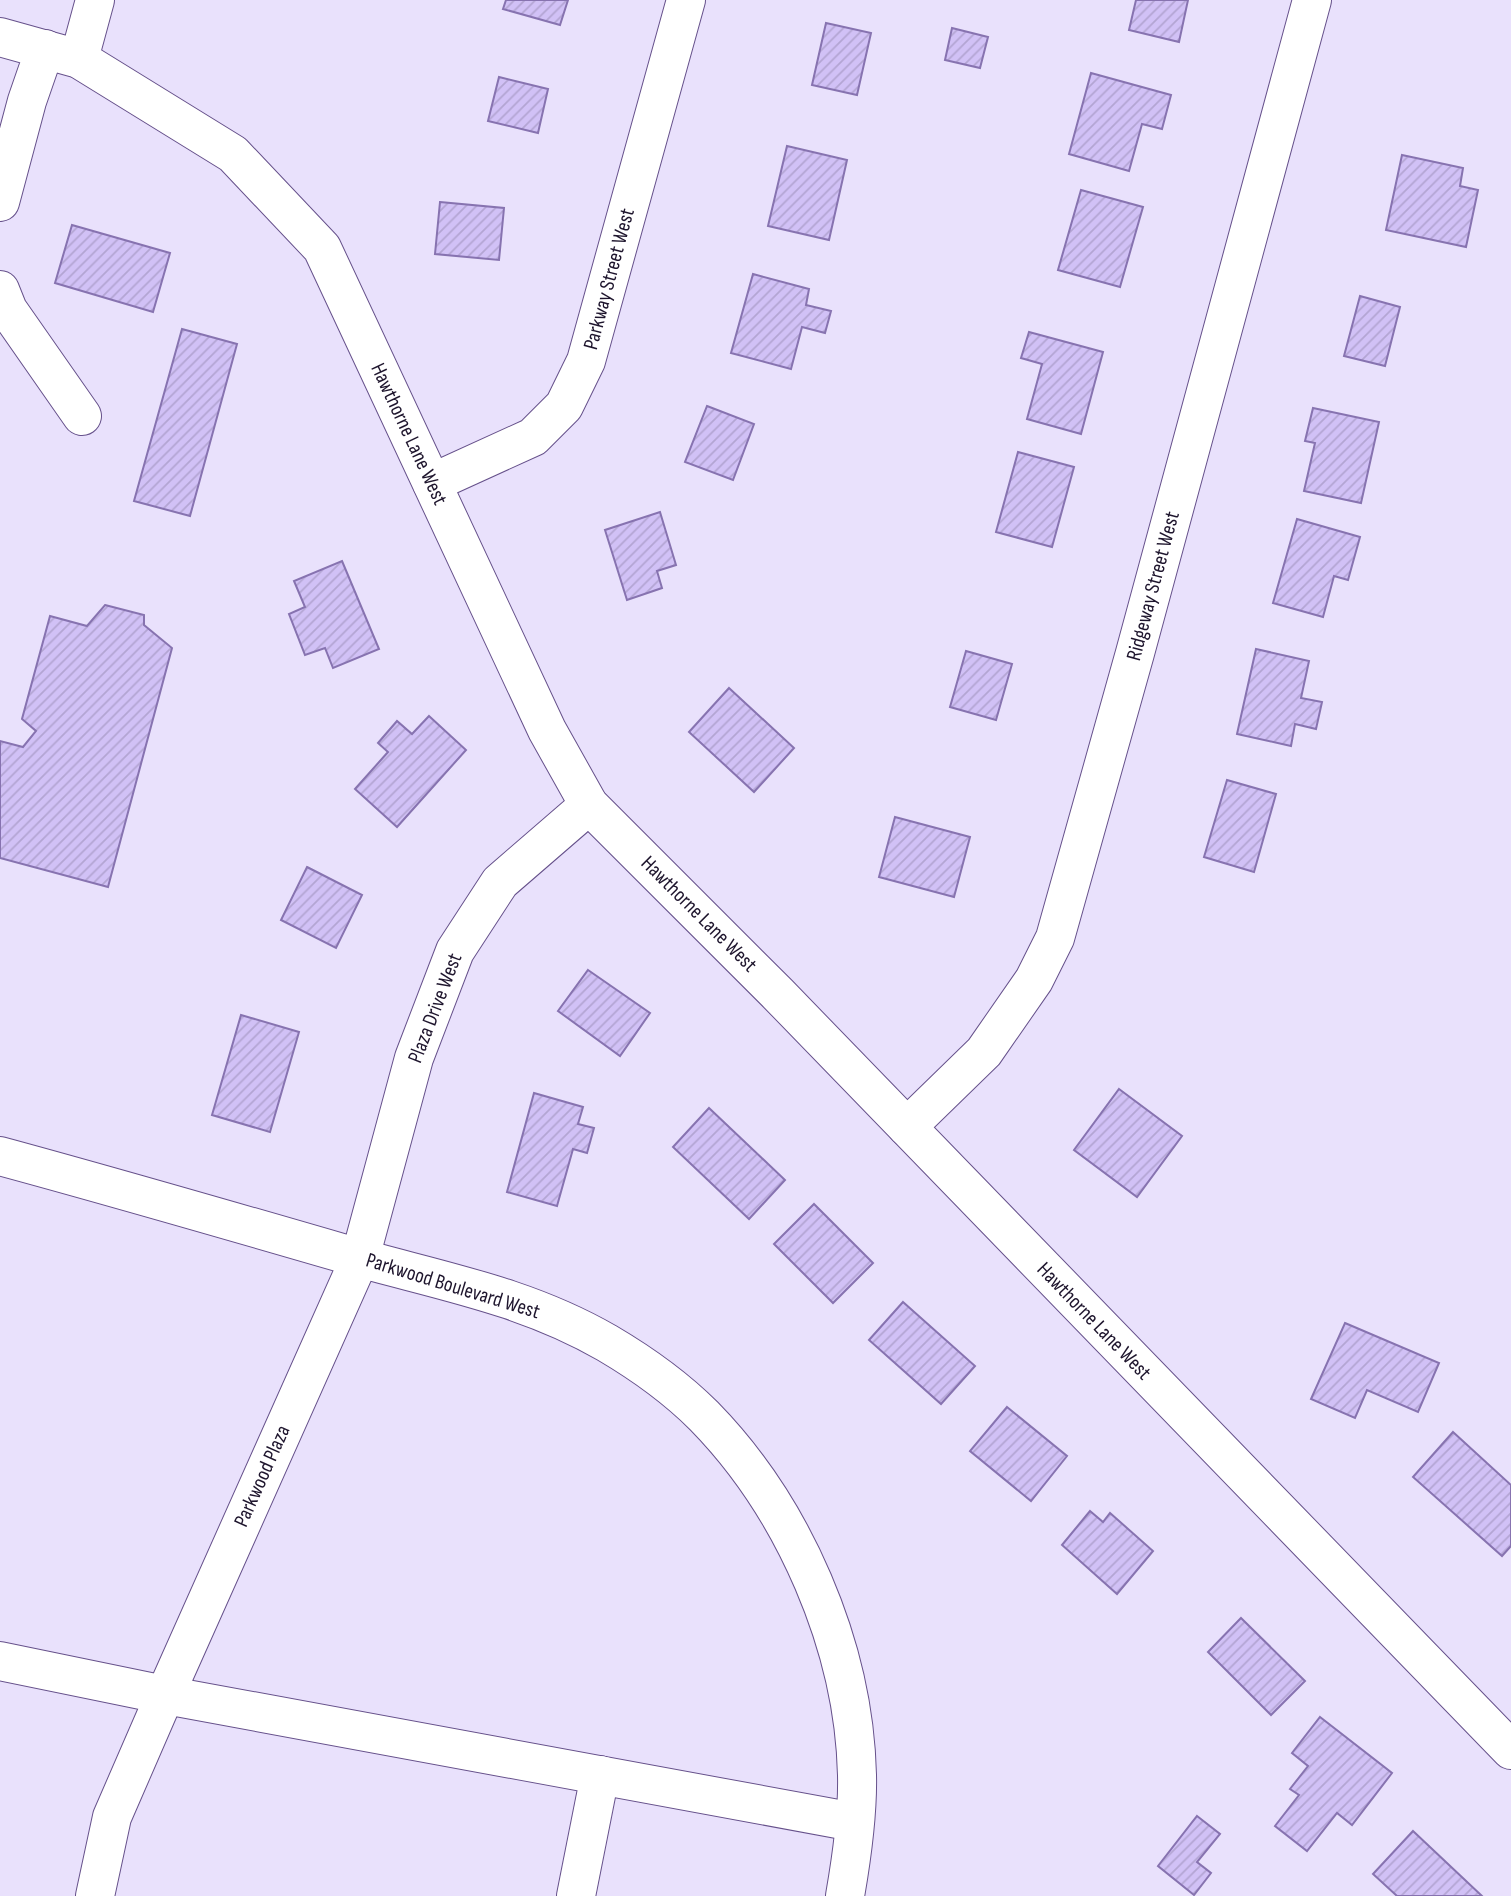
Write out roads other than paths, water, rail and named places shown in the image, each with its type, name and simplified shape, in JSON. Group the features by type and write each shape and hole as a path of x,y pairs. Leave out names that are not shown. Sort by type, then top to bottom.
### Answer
{"street":[{"path":"0,201 27,101 62,54 95,0"},
{"name":"Parkway Street West","path":"432,483 533,437 564,406 586,361 686,0"},
{"name":"Ridgeway Street West","path":"907,1127 984,1052 1034,980 1055,938 1312,0"},
{"name":"Hawthorne Lane West","path":"0,37 62,54 233,154 322,248 547,730 589,805 778,993 1511,1750"},
{"path":"0,290 8,310 82,416"},
{"name":"Plaza Drive West","path":"360,1258 414,1058 455,951 500,882 589,805"},
{"name":"Parkwood Boulevard West","path":"0,1156 360,1258 469,1286 529,1306 607,1343 670,1385 704,1415 764,1491 818,1589 835,1636 850,1705 857,1774 853,1851 845,1896"},
{"name":"Parkwood Plaza","path":"96,1896 112,1817 360,1258"},
{"path":"0,1661 164,1695 854,1822"},
{"path":"576,1896 600,1775"}]}
